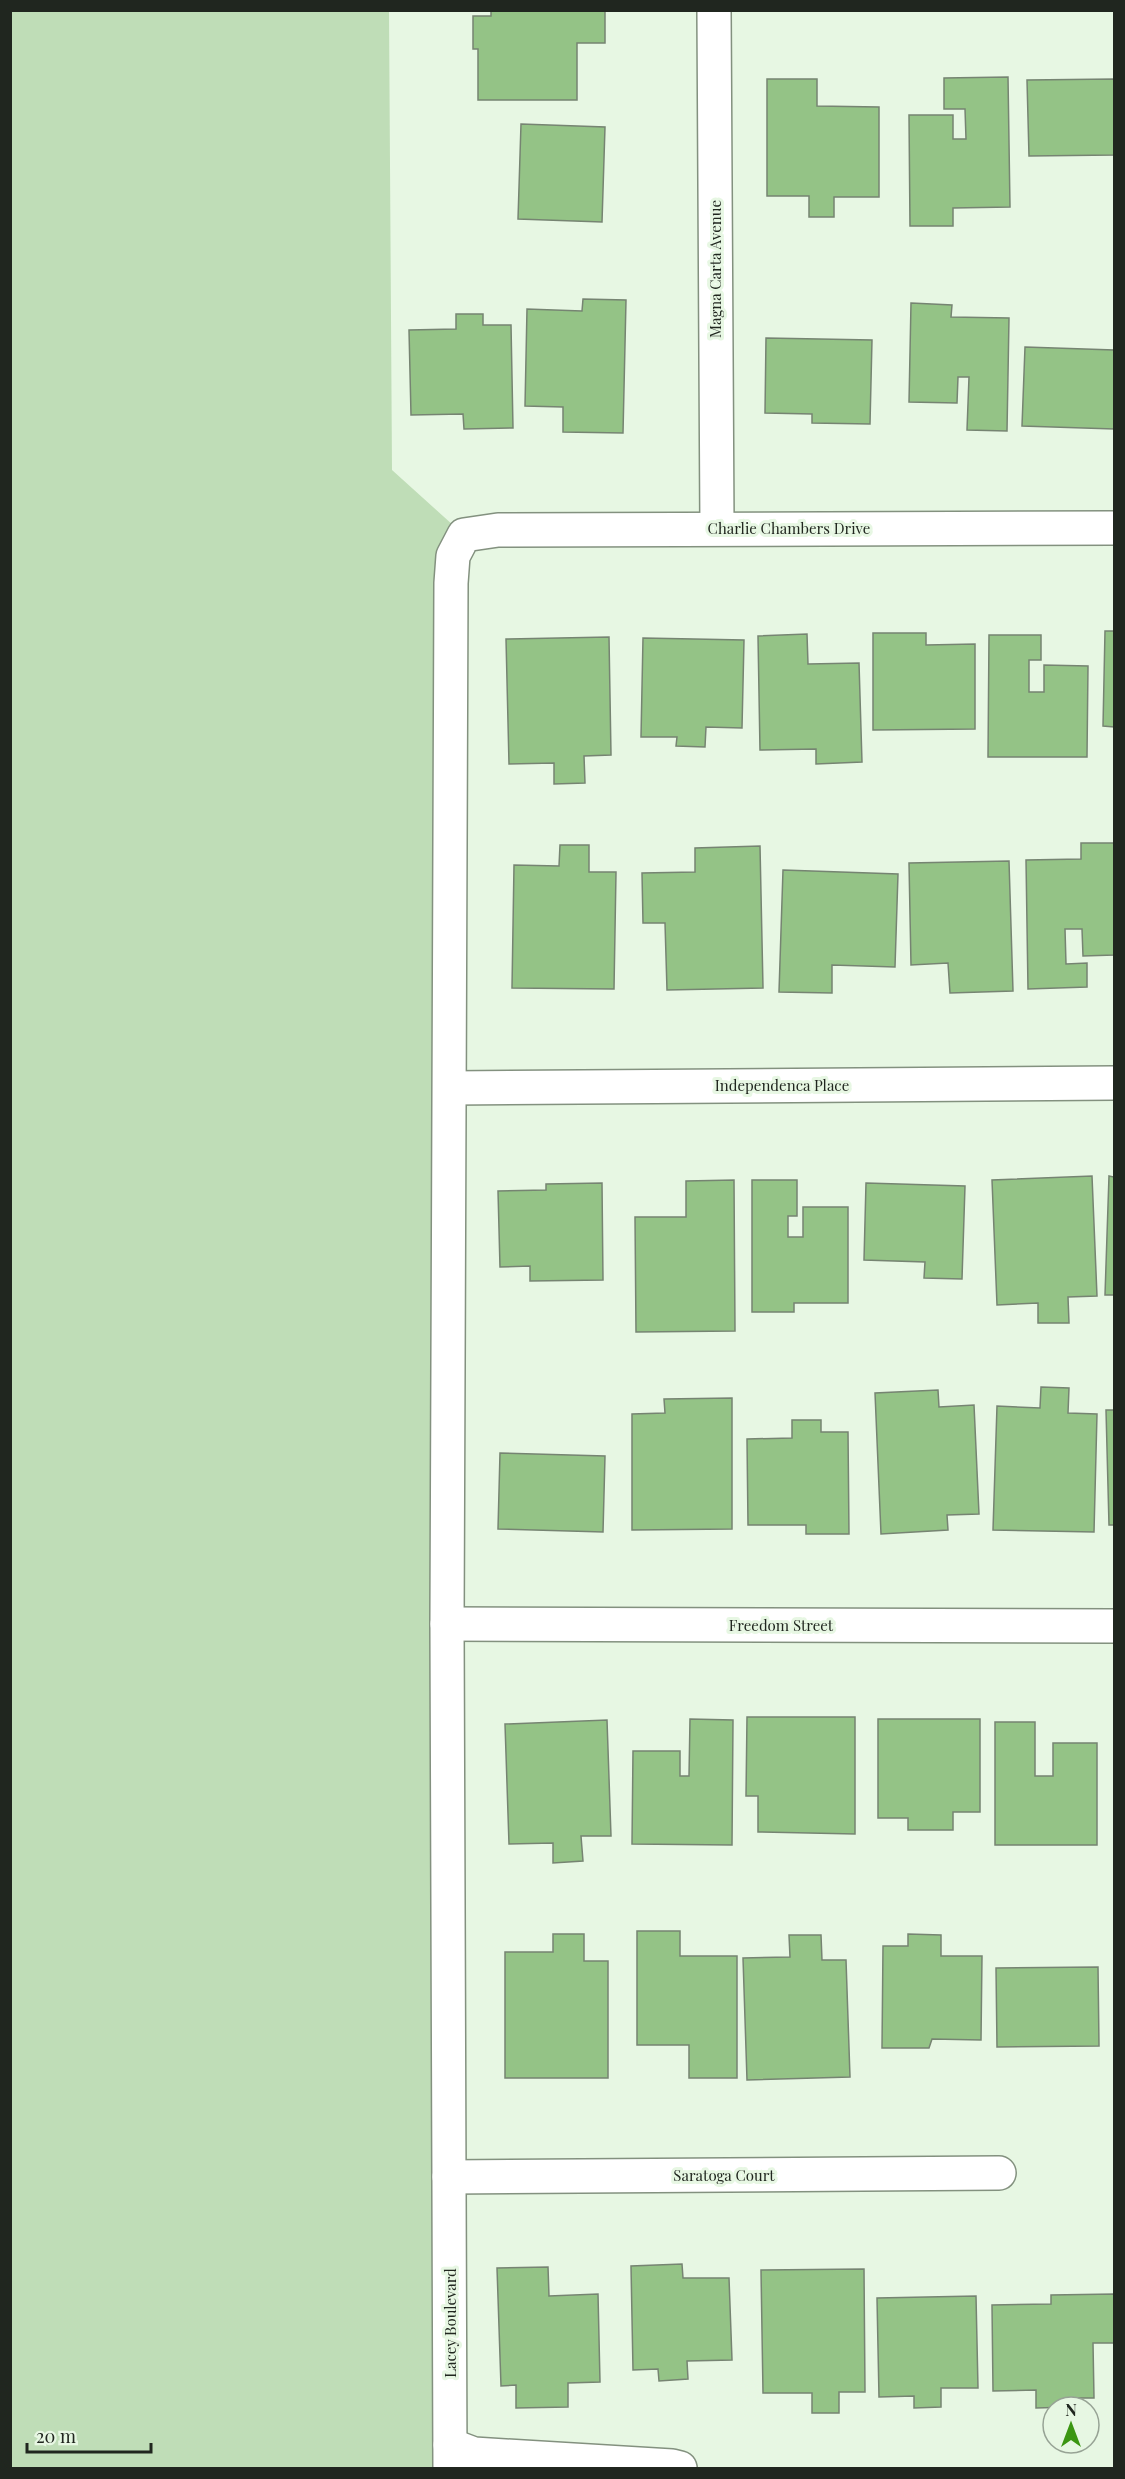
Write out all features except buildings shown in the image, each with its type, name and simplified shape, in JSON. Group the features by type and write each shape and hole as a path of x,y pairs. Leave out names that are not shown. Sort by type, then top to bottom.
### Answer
{"street":[{"name":"Magna Carta Avenue","path":"714,10 717,528"},
{"name":"Charlie Chambers Drive","path":"464,535 498,530 1114,528"},
{"name":"Lacey Boulevard","path":"450,2457 447,1624 451,583 453,556 464,535"},
{"name":"Independenca Place","path":"450,1088 1114,1083"},
{"name":"Freedom Street","path":"447,1624 1114,1626"},
{"name":"Saratoga Court","path":"449,2177 999,2173"},
{"path":"450,2457 474,2454 672,2466 680,2469"}],"green space":[{"path":"11,11 389,11 392,470 464,535 450,2468 11,2468"}]}
